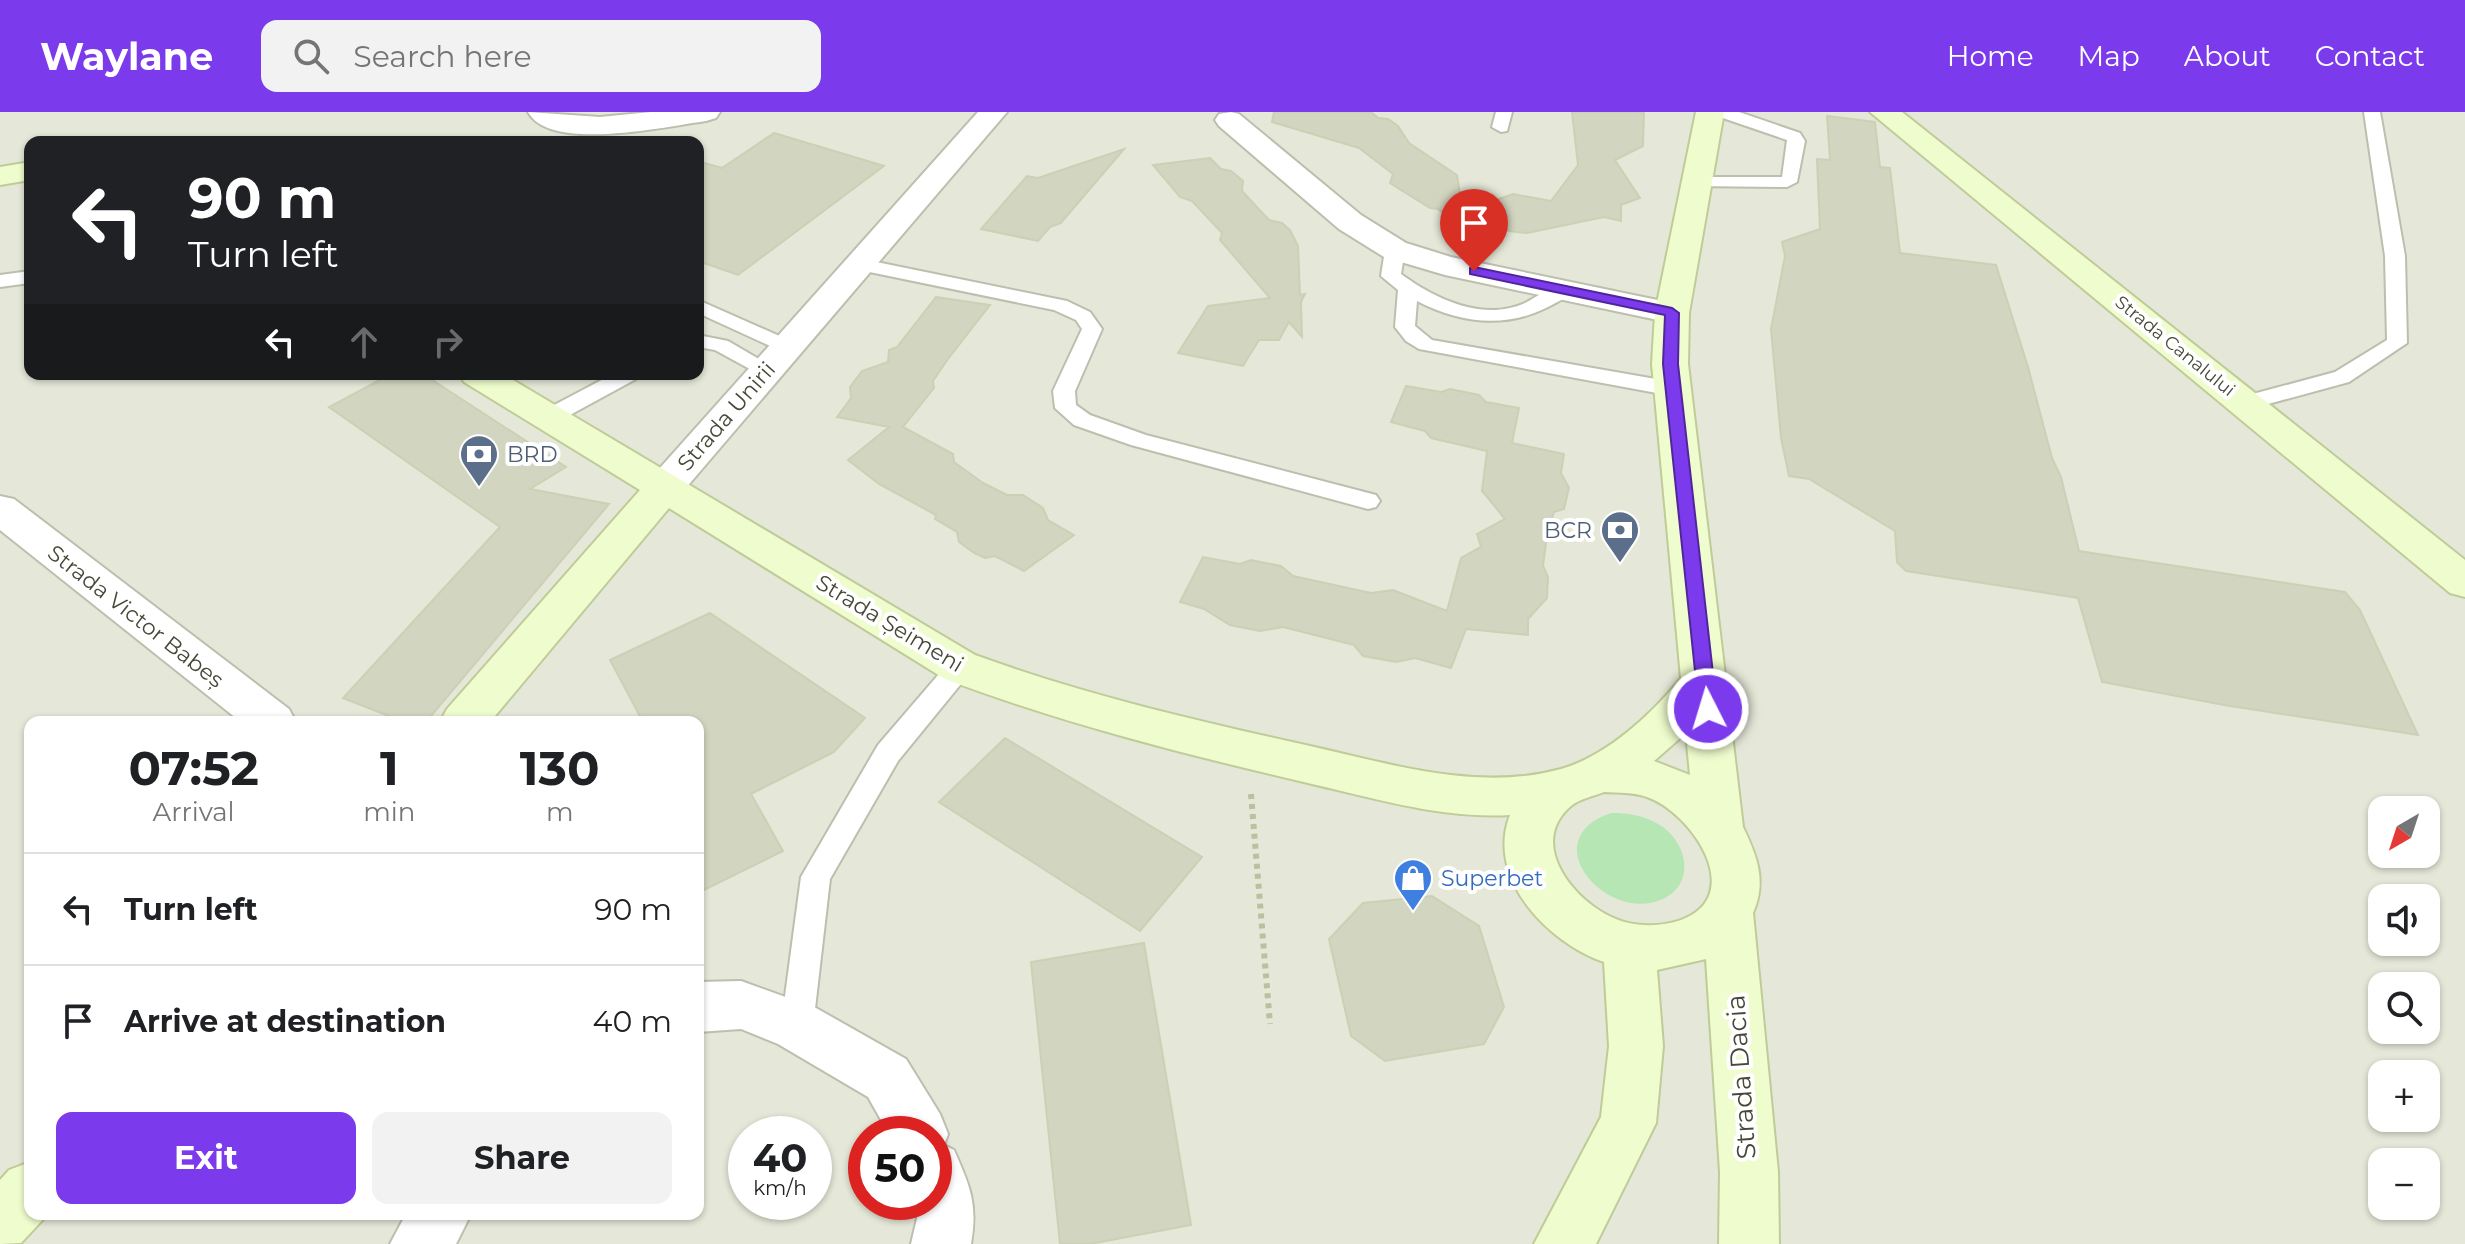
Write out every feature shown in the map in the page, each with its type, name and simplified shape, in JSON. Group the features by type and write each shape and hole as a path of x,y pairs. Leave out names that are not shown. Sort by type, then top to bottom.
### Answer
{"main road":[{"path":"1710,112 1672,313 1670,364 1719,826"},
{"name":"Strada Canalului","path":"1884,112 2465,582"},
{"path":"0,176 24,172"},
{"name":"Strada Șeimeni","path":"487,380 960,667 1030,694 1247,751 1439,794 1507,796 1556,789"},
{"name":"Strada Unirii","path":"468,716 665,487"},
{"path":"1602,773 1651,740 1680,713 1705,680"},
{"path":"1602,773 1635,775 1667,785 1696,803 1719,826 1733,854 1737,883 1728,910 1713,928 1689,942 1661,948 1629,946 1598,937 1570,920 1548,899 1533,874 1527,849 1529,825 1539,805 1556,789 1577,778 1602,773"},
{"name":"Strada Șeimeni","path":"1439,794 1484,817 1507,836 1533,874"},
{"name":"Strada Dacia","path":"1728,910 1749,1172 1749,1244"},
{"path":"1564,1244 1628,1123 1636,1046 1629,946"},
{"path":"0,1222 24,1197"}],"street":[{"path":"542,112 558,124 591,125 706,112"},
{"name":"Strada Unirii","path":"665,487 993,112"},
{"path":"1229,120 1350,222 1395,250 1445,265 1672,313"},
{"name":"Strada Victor Babeș","path":"0,509 265,716"},
{"path":"704,1007 741,1005 797,1026 887,1078 909,1116"},
{"path":"420,1244 438,1220"},
{"path":"941,1244 946,1220"}],"lane":[{"path":"1696,182 1765,184 1787,182 1791,178 1794,137 1723,112"},
{"path":"2246,403 2342,377 2397,343 2395,256 2372,112"},
{"path":"1395,250 1391,276 1408,290 1452,309 1493,317 1516,313 1564,290"},
{"path":"857,264 1060,305 1083,316 1092,329 1064,391 1066,408 1082,420 1139,440 1368,501"},
{"path":"0,281 24,278"},
{"path":"1408,290 1405,327 1426,345 1673,389"},
{"path":"704,310 776,358"},
{"path":"1493,317 1497,357"},
{"path":"704,342 776,358"},
{"path":"549,417 618,380"},
{"path":"797,1026 816,877 888,753 960,667"}],"path":[{"path":"1247,751 1270,1024"}],"shaded area":[{"path":"0,112 2465,112 2465,1244 0,1244"}],"green space":[{"path":"1611,813 1647,818 1668,831 1681,850 1684,861 1681,882 1675,891 1665,898 1644,904 1622,901 1603,891 1587,876 1578,859 1578,842 1588,826"}],"building":[{"path":"1274,112 1371,112 1378,118 1388,119 1398,126 1409,143 1457,175 1461,200 1459,211 1451,211 1446,216 1438,209 1430,208 1390,183 1393,174 1359,148 1272,122"},
{"path":"1572,112 1644,112 1643,146 1615,160 1640,198 1621,205 1621,221 1604,217 1527,233 1509,231 1461,212 1513,194 1551,201 1578,165"},
{"path":"1827,116 1875,122 1880,167 1890,168 1900,253 1996,265 2052,458 2061,477 2079,551 2345,592 2360,610 2418,735 2224,705 2102,682 2078,598 1906,571 1897,562 1895,531 1809,479 1789,476 1781,438 1771,329 1785,256 1782,242 1820,229 1817,159 1830,160"},
{"path":"774,133 884,166 738,275 704,263 704,163 722,168"},
{"path":"1124,149 1061,223 1050,227 1038,241 981,229 1027,176 1038,178"},
{"path":"1210,158 1221,169 1231,171 1243,181 1242,191 1269,220 1282,223 1290,230 1298,246 1300,295 1305,294 1301,302 1302,337 1289,322 1279,340 1259,340 1243,366 1178,353 1208,306 1270,298 1220,240 1222,233 1192,201 1180,197 1153,165"},
{"path":"936,297 990,305 948,359 933,381 934,388 903,427 953,454 954,462 983,483 1007,495 1023,495 1043,508 1048,520 1074,535 1024,571 995,556 985,558 974,553 959,542 957,532 935,519 936,515 879,484 848,460 889,427 837,417 851,398 850,387 862,371 888,362 889,350 897,347"},
{"path":"380,380 432,380 566,467 530,489 609,504 431,716 389,716 343,698 500,527 329,407"},
{"path":"1406,386 1441,392 1450,389 1479,395 1486,402 1519,408 1512,443 1564,454 1561,473 1569,488 1564,509 1554,512 1547,535 1543,566 1548,577 1547,598 1528,619 1528,635 1466,629 1451,668 1415,658 1396,662 1363,656 1354,645 1283,627 1260,631 1230,625 1204,609 1180,602 1203,557 1240,564 1251,560 1281,566 1293,576 1371,593 1393,590 1447,611 1461,558 1481,547 1477,534 1505,519 1482,491 1487,451 1431,438 1425,431 1391,422"},
{"path":"710,613 865,718 834,752 751,794 783,851 704,890 704,716 640,716 610,660"},
{"path":"1005,738 1202,857 1140,931 939,802"},
{"path":"1432,896 1479,926 1504,1007 1484,1044 1385,1061 1351,1036 1329,939 1363,903"},
{"path":"1144,943 1191,1225 1090,1244 1060,1244 1031,962"}],"place":[{"name":"BRD","path":"479,488"},
{"name":"BCR","path":"1620,564"},
{"name":"Superbet","path":"1413,912"}],"route":[{"path":"1474,271 1672,313 1670,364 1708,709"}]}
